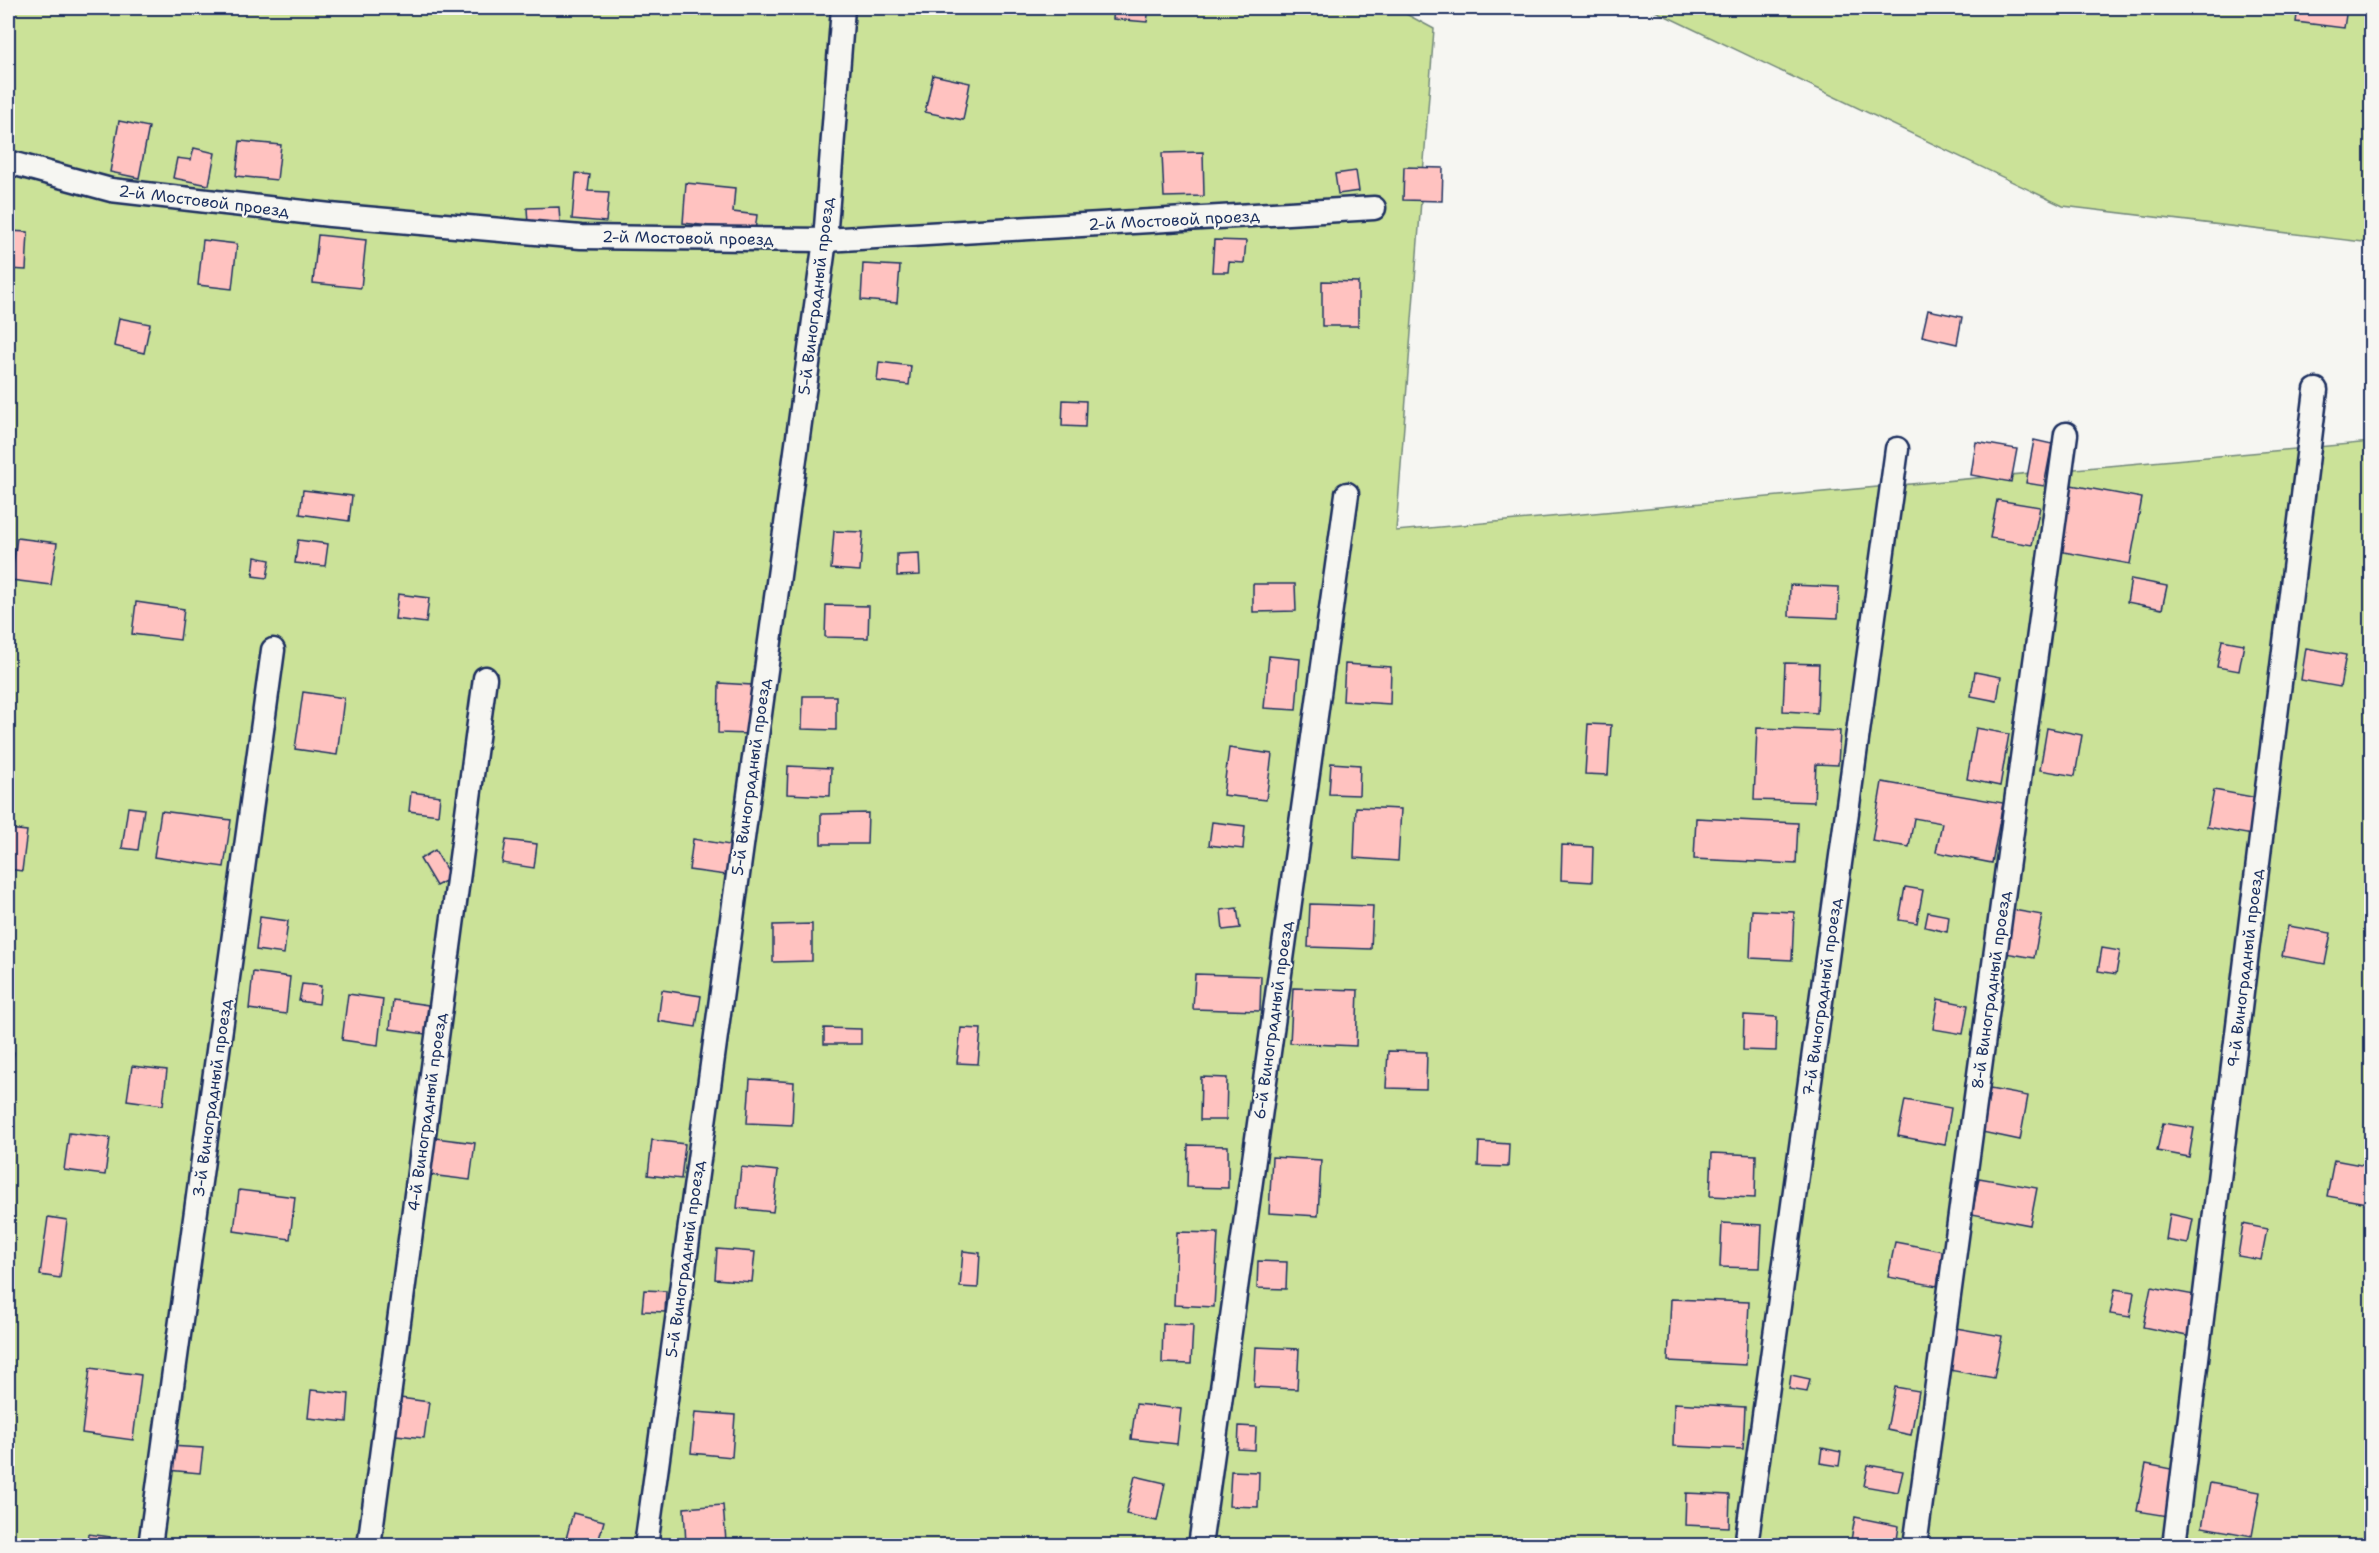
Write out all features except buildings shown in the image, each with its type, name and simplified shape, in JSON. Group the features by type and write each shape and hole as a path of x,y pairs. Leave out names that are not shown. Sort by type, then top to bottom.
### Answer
{"lane":[{"name":"5-й Виноградный проезд","path":"646,1545 825,240 843,8"},
{"name":"2-й Мостовой проезд","path":"8,162 111,190 330,215 581,237 825,240 1374,208"},
{"name":"9-й Виноградный проезд","path":"2174,1545 2316,390"},
{"name":"8-й Виноградный проезд","path":"1915,1545 2066,434"},
{"name":"7-й Виноградный проезд","path":"1746,1545 1897,449"},
{"name":"6-й Виноградный проезд","path":"1200,1545 1347,494"},
{"name":"3-й Виноградный проезд","path":"150,1545 273,650"},
{"name":"4-й Виноградный проезд","path":"369,1545 485,678"}],"green space":[{"path":"8,8 1395,8 1434,29 1396,531 2371,442 2371,1545 8,1546"},
{"path":"1649,8 2371,8 2371,243 2063,206"}]}
